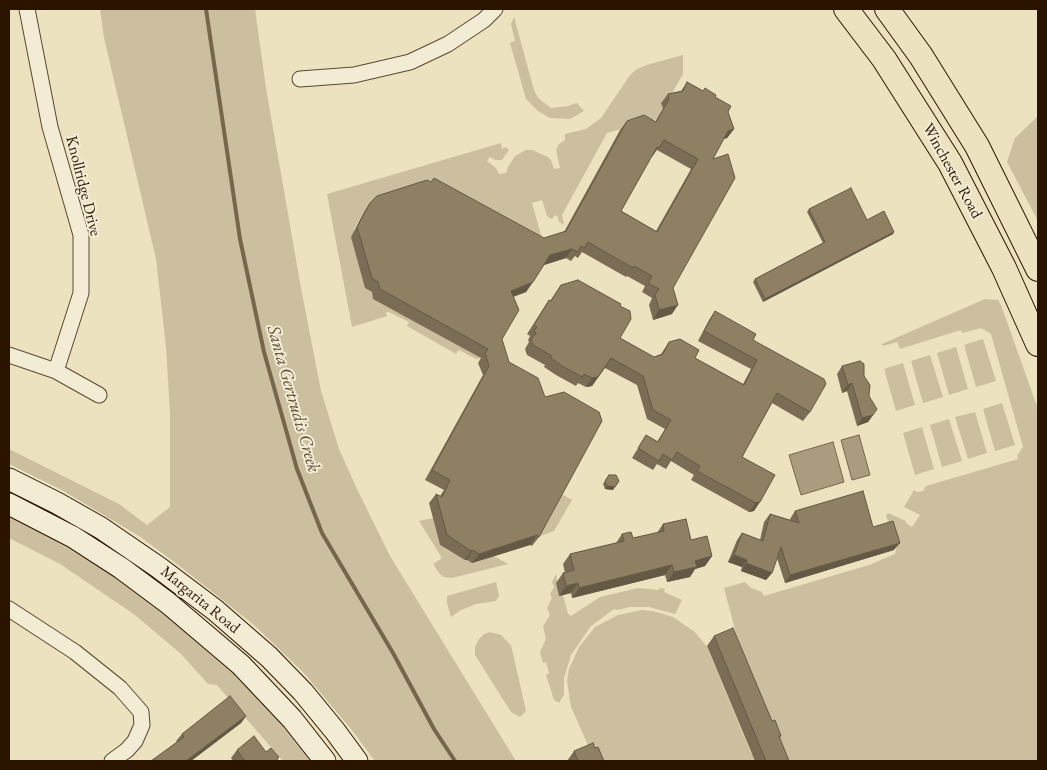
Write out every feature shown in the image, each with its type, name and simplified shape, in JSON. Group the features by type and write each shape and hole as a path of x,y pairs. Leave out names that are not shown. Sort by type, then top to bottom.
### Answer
{"main road":[{"name":"Winchester Road","path":"846,9 884,59 950,163 1004,268 1038,344"},
{"name":"Winchester Road","path":"887,9 921,56 977,146 1038,269"},
{"name":"Margarita Road","path":"9,479 101,528 216,610 303,692 335,730 357,761"},
{"name":"Margarita Road","path":"9,504 72,537 121,568 168,602 242,666 292,719 325,761"}],"street":[{"name":"Knollridge Drive","path":"27,9 50,127 80,235 81,293 56,371"},
{"path":"300,79 354,75 410,62 448,44 484,20 496,9"},
{"path":"10,355 56,371 99,395"},
{"path":"9,609 75,652 120,688 141,712 142,725 134,741 127,750 112,761"}],"shaded area":[{"path":"100,9 255,9 266,88 301,288 321,391 339,449 390,556 516,761 375,761 303,672 254,625 139,536 60,489 9,464 9,449 119,504 147,525 170,507 170,412 166,347 156,259 104,38"},
{"path":"514,17 534,90 538,98 551,108 577,103 584,111 570,119 550,118 538,111 526,99 510,43 515,41 511,24"},
{"path":"683,55 683,74 667,102 661,104 663,109 657,119 607,133 562,215 564,225 559,222 558,217 555,215 552,219 547,216 542,200 532,203 545,249 364,212 354,229 358,261 365,287 372,292 373,296 481,358 476,359 459,350 456,354 407,326 409,322 389,312 386,312 387,316 352,327 327,194 501,143 502,149 506,147 509,150 502,160 495,160 490,157 487,161 496,168 499,174 506,173 515,156 526,150 532,150 548,157 554,169 560,168 556,150 559,144 565,140 565,134 586,129 601,118 630,75 637,69"},
{"path":"1038,116 1038,221 1007,162 1015,138"},
{"path":"985,299 998,300 1001,305 1038,409 1038,761 787,761 781,748 783,746 771,718 769,719 737,637 724,588 745,582 751,588 762,592 764,596 869,565 895,554 897,545 886,516 888,513 906,521 912,527 920,515 904,507 914,490 917,492 923,491 926,486 1018,459 1017,456 1023,447 991,334 981,328 962,333 961,330 900,349 897,342 883,346 882,344"},
{"path":"983,339 996,381 976,387 964,345"},
{"path":"956,347 968,389 949,395 937,353"},
{"path":"930,355 943,397 923,403 911,361"},
{"path":"903,363 915,405 896,411 884,369"},
{"path":"1002,403 1015,445 995,451 983,409"},
{"path":"975,412 987,453 968,459 955,417"},
{"path":"949,419 962,461 942,467 930,425"},
{"path":"922,427 934,469 915,475 903,433"},
{"path":"859,435 870,475 852,480 841,440"},
{"path":"833,442 844,482 801,495 789,455"},
{"path":"560,493 572,500 554,531 538,537"},
{"path":"9,516 39,530 116,578 175,619 241,678 302,746 313,761 283,761 217,685 208,684 181,654 135,615 60,564 9,538"},
{"path":"433,518 440,545 447,550 473,563 494,556 508,564 452,578 444,577 433,564 442,558 419,521"},
{"path":"556,574 559,595 563,595 568,614 571,616 600,597 638,588 665,589 664,592 682,600 675,614 649,607 614,609 591,626 571,655 564,678 564,695 559,703 554,700 546,675 549,673 546,662 543,663 540,652 546,639 543,626 550,615 547,608 552,598 550,594 554,587 552,582"},
{"path":"496,582 499,596 496,601 476,604 461,610 451,617 447,596"},
{"path":"642,610 673,617 695,632 707,647 751,753 758,758 754,761 595,761 571,707 567,681 569,669 579,647 595,627 618,615"},
{"path":"490,632 501,635 511,645 526,711 520,717 511,712 475,655 475,647 479,639 484,634"}],"building":[{"path":"687,82 703,91 705,88 716,95 715,97 731,106 728,112 734,129 728,131 713,159 728,154 735,178 673,288 678,305 659,310 655,295 659,289 648,283 652,276 634,266 633,268 588,242 584,248 581,246 578,252 572,249 550,255 533,282 511,291 519,310 502,339 509,362 538,378 545,397 564,392 599,412 602,421 539,537 537,535 479,554 473,550 471,551 447,535 436,494 442,497 450,480 432,470 489,366 485,353 488,349 380,289 378,282 372,278 357,227 370,203 377,196 427,180 431,182 434,178 544,238 566,231 627,121 644,115 656,122 669,99 668,94 683,91","holes":["664,140 698,159 657,232 621,211 657,147 659,148"]},
{"path":"851,188 867,220 884,211 894,232 765,299 755,279 825,242 809,209"},
{"path":"578,280 630,311 631,319 620,338 654,357 663,354 669,342 680,339 699,350 695,358 744,385 757,360 704,331 715,311 756,334 753,340 824,379 826,384 810,412 777,393 742,457 775,475 760,502 756,503 697,471 700,466 677,452 672,460 663,454 659,461 638,448 646,435 658,442 671,420 653,410 643,376 611,358 598,377 592,378 584,374 582,377 562,366 551,358 552,356 533,345 531,340 536,333 534,331 537,327 534,325 549,300 551,301 561,285"},
{"path":"860,361 864,364 864,376 870,385 869,396 877,409 873,415 862,418 852,383 848,385 842,366"},
{"path":"609,475 616,475 619,481 615,487 607,486 605,481"},
{"path":"863,491 873,527 893,521 900,543 790,575 781,547 772,573 746,563 747,560 734,555 742,533 763,541 770,514 799,523 795,511"},
{"path":"686,519 691,540 707,536 712,556 695,561 697,567 674,572 672,565 579,588 578,583 566,586 563,573 574,570 570,554 624,541 622,534 631,532 633,538 664,531 663,524"},
{"path":"733,628 772,721 775,720 789,761 766,761 714,636"},
{"path":"230,696 246,716 186,761 151,761 184,737 182,734"},
{"path":"254,736 266,752 271,748 279,757 277,759 279,761 245,761 237,750"},
{"path":"593,743 595,748 598,747 604,761 578,761 574,751"}],"waterway":[{"name":"Santa Gertrudis Creek","path":"206,9 240,239 264,352 297,469 322,533 393,653 434,729 455,761"}]}
